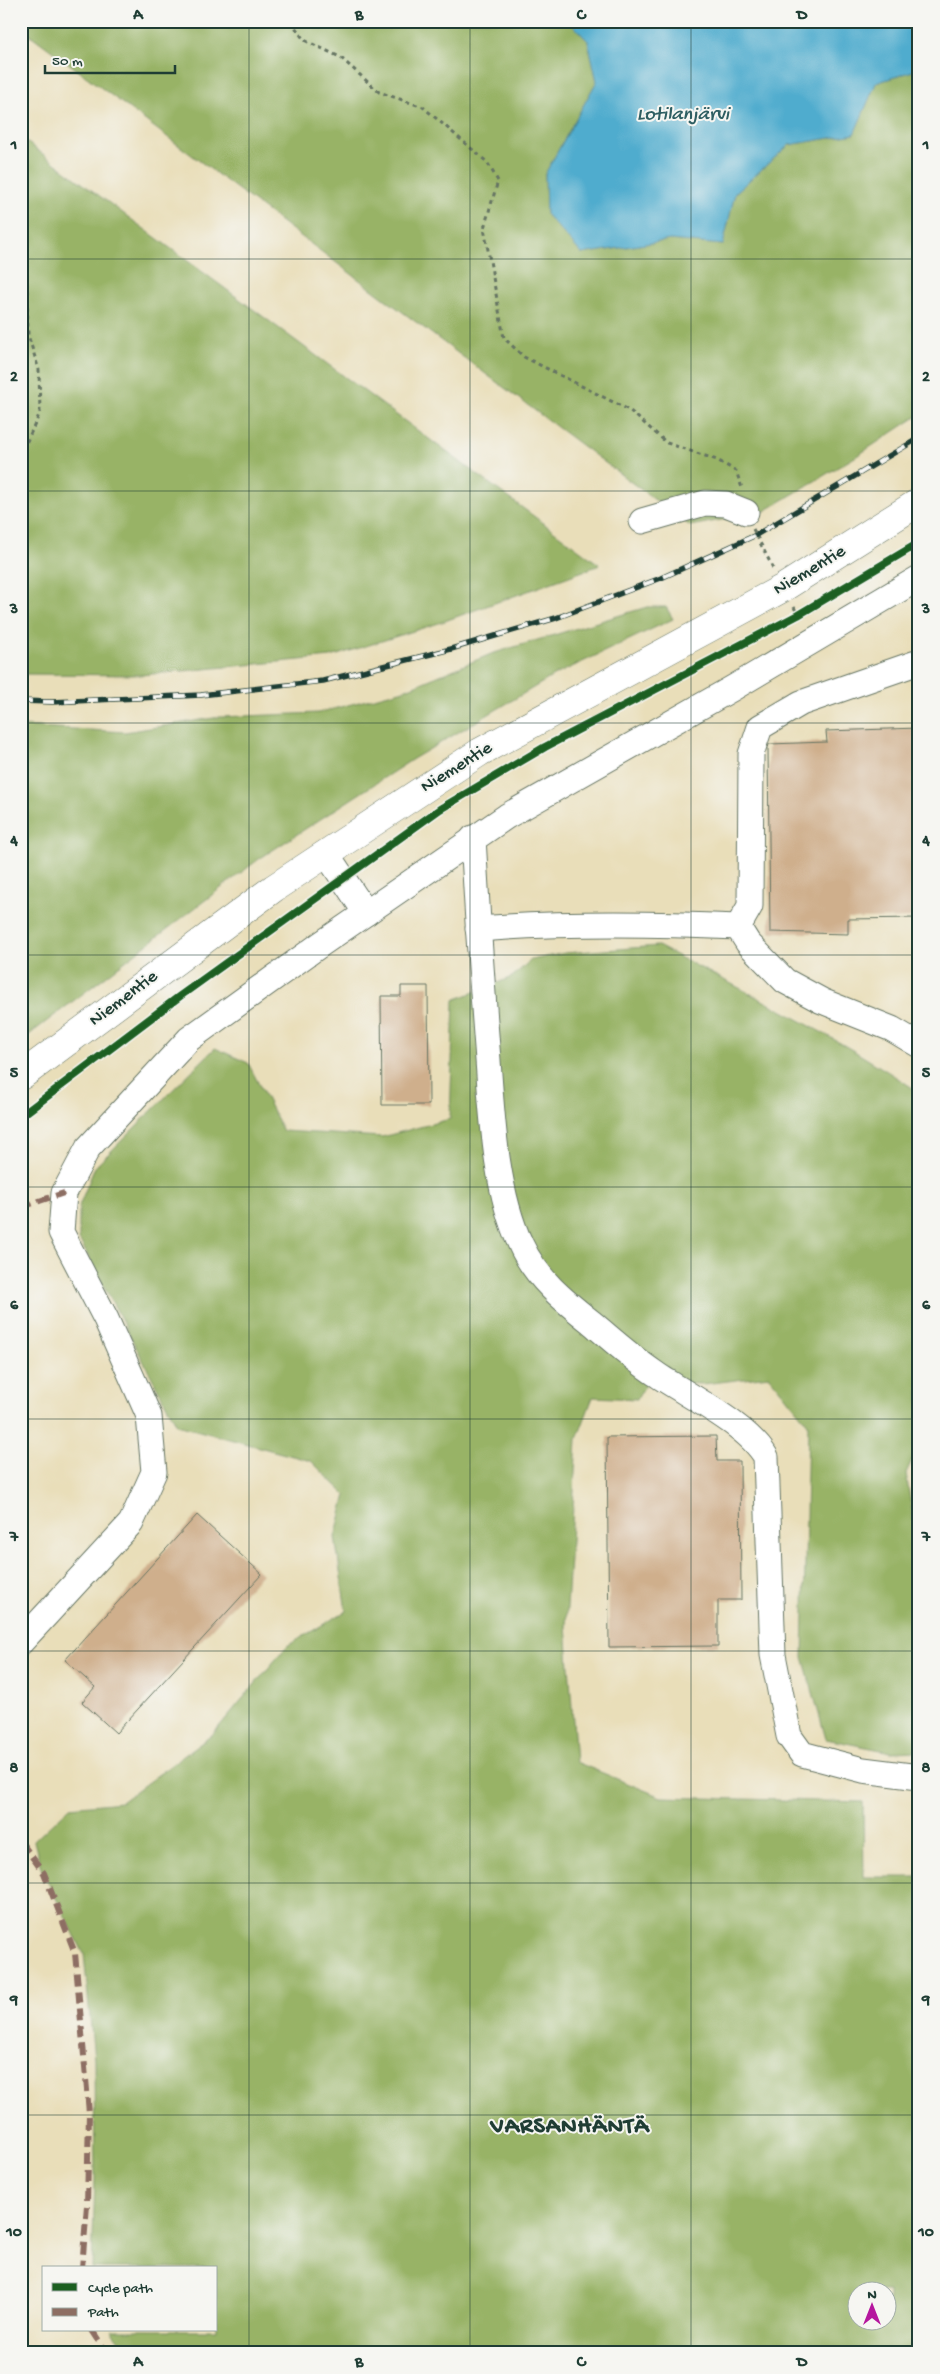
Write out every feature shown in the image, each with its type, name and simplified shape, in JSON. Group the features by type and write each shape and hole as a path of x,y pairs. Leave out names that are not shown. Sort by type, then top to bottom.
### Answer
{"main road":[{"name":"Niementie","path":"21,1076 274,888 480,752 783,588 919,502"}],"lane":[{"path":"642,521 705,503 726,504 746,512"},
{"path":"21,1642 131,1523 154,1472 148,1416 106,1319 61,1232 64,1193 88,1148 189,1039 473,838 507,816 732,688 919,578"},
{"path":"738,927 750,906 751,754 760,727 801,703 919,662"},
{"path":"473,838 478,929 497,1152 509,1214 521,1245 537,1273 558,1296 653,1373 723,1417 760,1447 766,1457 773,1655 790,1736 802,1754 863,1770 919,1777"},
{"path":"326,853 366,912"},
{"path":"478,929 538,924 624,923 738,927"},
{"path":"738,927 748,943 784,981 822,1001 892,1029 919,1045"}],"path":[{"path":"291,21 304,40 340,57 379,92 423,107 487,162 498,181 484,228 504,338 524,357 629,410 667,443 717,460 736,472 743,488 746,512 798,615"},
{"path":"21,244 26,252 28,335 39,370 40,413 21,454"},
{"path":"789,619 806,610"}],"green space":[{"path":"21,21 569,21 588,41 597,81 545,174 546,214 582,254 670,240 723,245 735,193 789,145 854,134 876,83 919,69 919,415 855,457 763,512 690,526 21,28"},
{"path":"21,138 600,565 442,622 331,657 141,675 21,674"},
{"path":"647,607 666,607 673,619 555,675 413,759 259,859 21,1041 21,726 125,732 220,717 318,713 404,690 491,654"},
{"path":"658,946 823,1033 919,1092 919,1445 906,1473 919,1558 919,1751 891,1752 826,1739 803,1657 808,1424 769,1376 703,1384 647,1382 637,1399 593,1397 577,1439 566,1625 576,1762 661,1797 863,1802 864,1877 919,1877 919,2353 130,2353 114,2332 218,2332 218,2266 92,2266 95,2179 94,2059 84,1954 41,1868 34,1841 70,1807 121,1802 212,1735 287,1646 346,1611 335,1537 346,1495 311,1461 177,1425 79,1239 79,1206 95,1167 215,1048 248,1063 283,1131 382,1137 450,1119 454,1000 512,977 531,960 565,953"}],"water":[{"name":"Lotilanjärvi","path":"569,21 919,21 919,69 876,83 854,134 789,145 735,193 723,245 670,240 582,254 546,214 545,174 597,81 588,41"}],"building":[{"path":"919,728 919,918 848,919 848,934 770,932 769,744 827,742 826,731"},
{"path":"401,986 428,986 429,1105 382,1105 381,996 401,996"},
{"path":"716,1436 717,1461 740,1461 741,1600 718,1600 718,1646 609,1647 607,1437"},
{"path":"197,1515 262,1574 116,1733 82,1702 95,1687 65,1660"}],"railway":[{"path":"21,701 52,702 201,695 323,681 451,649 556,618 661,578 756,535 919,438"}],"marked path":[{"path":"21,1207 64,1193"},
{"path":"21,1842 44,1873 75,1953 89,2113 87,2205 82,2266"},
{"path":"93,2332 107,2353"}],"cycle path":[{"path":"21,1116 180,996 440,809 545,747 798,615 919,543"}],"district":[{"name":"VARSANHÄNTÄ","path":"570,2127"}]}
